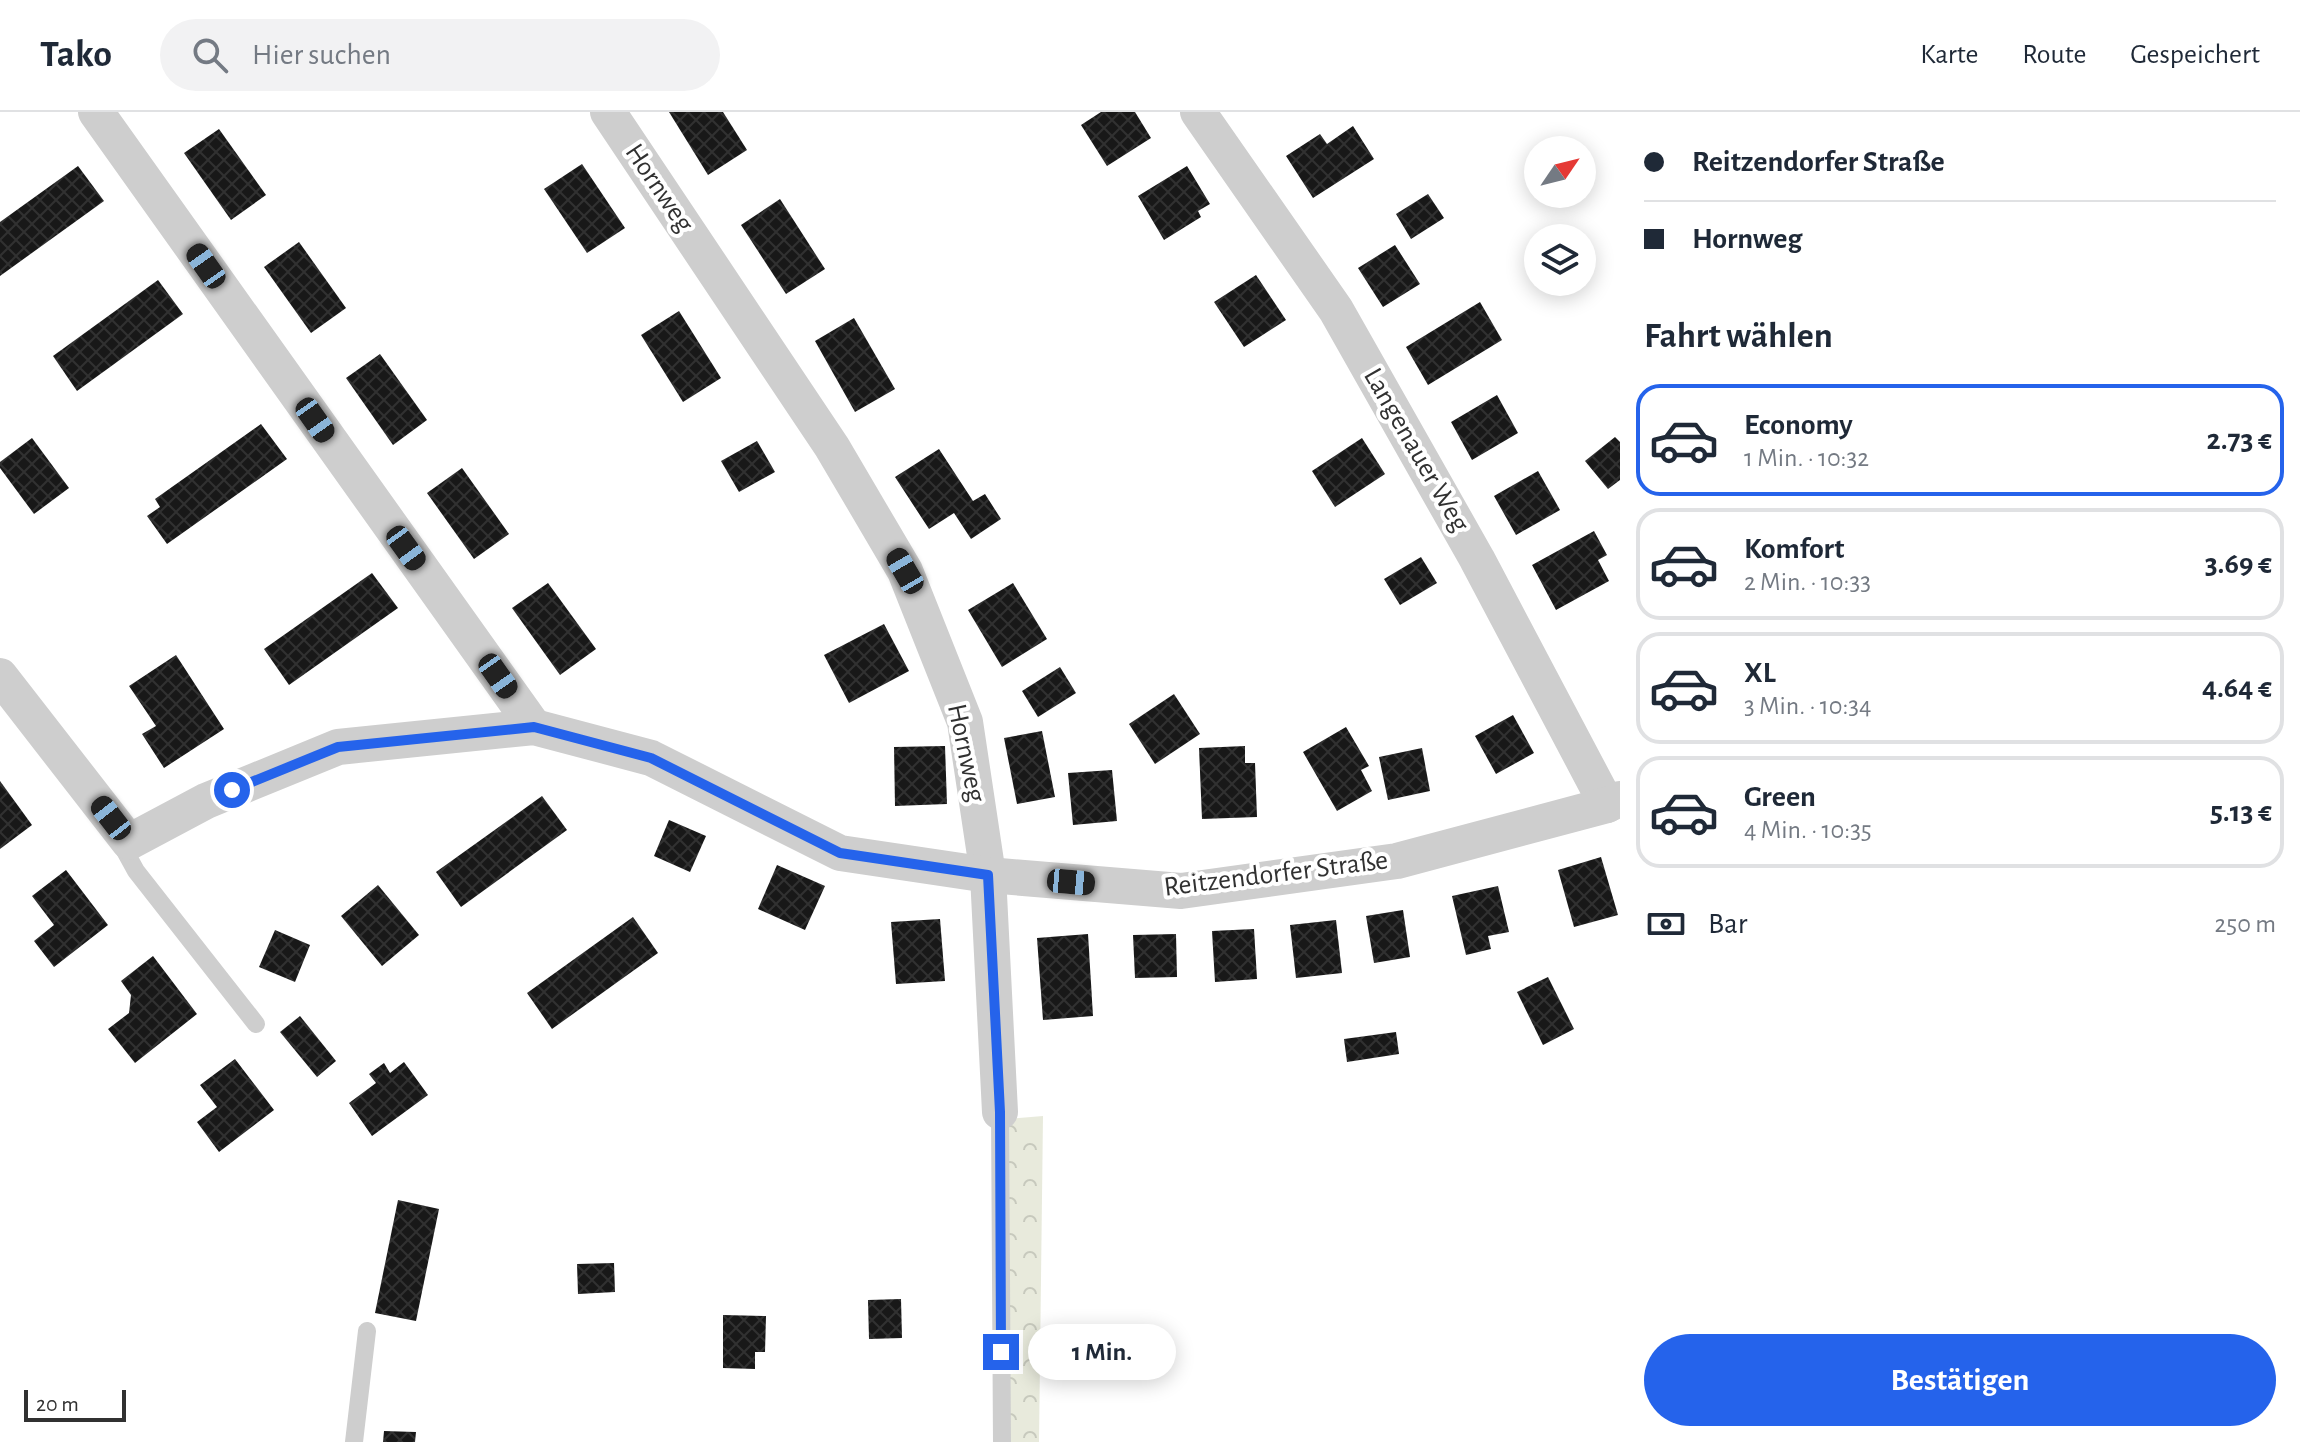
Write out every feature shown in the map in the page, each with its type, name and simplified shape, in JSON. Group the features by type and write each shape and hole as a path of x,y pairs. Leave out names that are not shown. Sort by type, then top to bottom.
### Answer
{"street":[{"path":"96,112 534,727"},
{"name":"Hornweg","path":"608,112 832,447 905,571 965,722 988,875 1000,1112"},
{"name":"Langenauer Weg","path":"1198,112 1336,310 1613,802"},
{"path":"0,676 129,842"},
{"name":"Reitzendorfer Straße","path":"129,842 206,801 338,747 534,727 651,758 840,853 988,875 1181,891 1397,861 1613,802"}],"lane":[{"path":"129,842 125,851 136,871 256,1024"},
{"name":"Hornweg","path":"1000,1112 1002,1442"},
{"path":"354,1442 367,1331"}],"green space":[{"path":"1043,1116 1039,1442 1009,1442 1008,1119"}],"building":[{"path":"669,112 723,112 747,150 708,175"},
{"path":"1101,112 1135,112 1151,138 1107,166 1081,125"},
{"path":"1353,126 1374,159 1313,198 1286,156 1320,134 1327,144"},
{"path":"219,129 266,195 231,220 184,153"},
{"path":"582,164 625,228 587,253 544,189"},
{"path":"78,166 104,201 0,276 0,222"},
{"path":"1187,166 1210,204 1198,211 1201,217 1164,240 1138,196"},
{"path":"1428,194 1444,218 1411,239 1396,214"},
{"path":"780,199 825,269 786,294 741,225"},
{"path":"299,242 346,308 311,333 264,267"},
{"path":"1395,245 1420,284 1383,307 1358,268"},
{"path":"1256,275 1286,320 1244,347 1214,302"},
{"path":"158,280 183,314 77,391 53,356"},
{"path":"1480,302 1502,340 1428,385 1406,347"},
{"path":"679,311 721,378 683,402 641,335"},
{"path":"854,318 895,389 855,412 815,341"},
{"path":"380,354 427,420 393,445 346,378"},
{"path":"1497,395 1518,433 1472,460 1451,422"},
{"path":"261,424 287,459 167,544 147,516 160,507 155,499"},
{"path":"1615,437 1620,442 1620,480 1608,489 1585,461"},
{"path":"32,438 69,488 34,514 0,468 0,462"},
{"path":"1362,438 1385,474 1335,507 1312,471"},
{"path":"757,441 775,472 739,492 721,461"},
{"path":"939,449 973,501 985,494 1001,519 971,539 954,513 929,529 895,477"},
{"path":"462,468 509,534 474,559 427,493"},
{"path":"1538,471 1560,510 1516,535 1494,496"},
{"path":"1594,531 1607,555 1598,560 1609,581 1556,610 1532,565"},
{"path":"1421,557 1437,583 1400,605 1384,579"},
{"path":"372,573 398,608 289,685 264,649"},
{"path":"548,583 596,649 560,675 512,608"},
{"path":"1013,583 1047,639 1002,667 968,610"},
{"path":"884,624 909,671 849,703 824,655"},
{"path":"176,655 224,729 164,768 142,734 156,726 129,686"},
{"path":"1060,667 1076,693 1038,717 1022,691"},
{"path":"1174,694 1200,734 1155,764 1129,724"},
{"path":"1513,715 1534,753 1496,774 1475,736"},
{"path":"1346,727 1369,766 1361,770 1372,791 1337,811 1303,752"},
{"path":"1042,731 1055,797 1017,804 1004,738"},
{"path":"945,746 947,804 895,806 894,747"},
{"path":"1245,746 1245,763 1255,763 1257,817 1202,819 1199,748"},
{"path":"1422,748 1430,791 1388,800 1379,757"},
{"path":"1112,770 1117,821 1073,825 1068,773"},
{"path":"0,781 32,825 0,849"},
{"path":"542,796 567,830 461,907 436,872"},
{"path":"669,820 706,836 690,872 654,856"},
{"path":"1601,857 1618,915 1574,927 1558,870"},
{"path":"777,865 825,886 805,930 758,909"},
{"path":"66,870 108,925 54,967 34,941 54,925 32,896"},
{"path":"378,885 419,935 382,966 341,916"},
{"path":"1498,886 1509,932 1488,936 1491,949 1466,955 1452,896"},
{"path":"1403,910 1410,957 1374,963 1366,916"},
{"path":"633,917 658,953 552,1029 527,993"},
{"path":"940,919 945,981 896,984 891,922"},
{"path":"1336,920 1342,973 1296,978 1290,925"},
{"path":"1254,929 1257,979 1215,982 1212,931"},
{"path":"275,930 310,945 295,982 259,967"},
{"path":"1088,934 1093,1016 1043,1020 1037,938"},
{"path":"1176,934 1177,977 1135,978 1133,935"},
{"path":"153,956 197,1014 135,1063 108,1029 129,1013 131,995 121,981"},
{"path":"1548,977 1574,1029 1543,1045 1517,992"},
{"path":"300,1016 336,1061 317,1077 280,1032"},
{"path":"1396,1032 1399,1054 1347,1062 1344,1039"},
{"path":"235,1059 274,1110 219,1152 197,1122 217,1107 200,1085"},
{"path":"404,1062 428,1095 372,1136 349,1103 376,1083 369,1074 384,1063 390,1073"},
{"path":"398,1200 439,1209 416,1321 375,1313"},
{"path":"614,1263 615,1292 578,1294 577,1264"},
{"path":"901,1299 902,1338 869,1339 868,1300"},
{"path":"723,1315 766,1316 765,1352 755,1352 755,1369 723,1368"},
{"path":"384,1431 416,1432 415,1442 383,1442"}],"route":[{"path":"232,790 338,747 534,727 651,758 840,853 988,875 1000,1112 1001,1352"}]}
